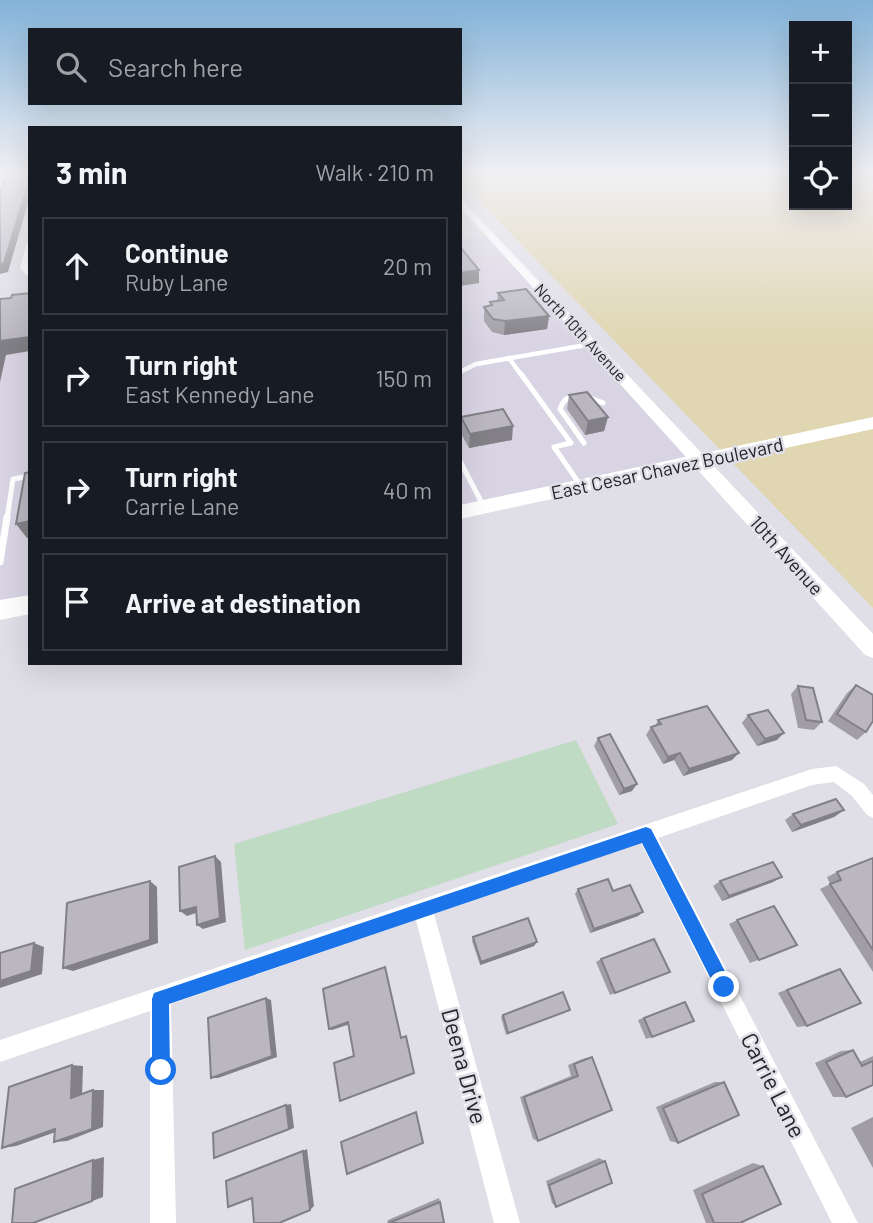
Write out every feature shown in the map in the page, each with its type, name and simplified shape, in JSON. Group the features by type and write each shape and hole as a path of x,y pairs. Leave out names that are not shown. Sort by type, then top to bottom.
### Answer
{"highway":[{"name":"East Cesar Chavez Boulevard","path":"462,512 873,423"},
{"path":"0,610 28,604"}],"main road":[{"name":"North 10th Avenue","path":"486,229 702,461"},
{"name":"10th Avenue","path":"702,461 873,649"}],"street":[{"path":"28,253 24,268 28,273"},
{"path":"0,1051 812,777 836,774 858,790 873,809"},
{"name":"Carrie Lane","path":"646,834 845,1223"},
{"name":"Deena Drive","path":"423,909 507,1223"},
{"path":"160,999 163,1223"}],"lane":[{"path":"462,371 476,363 592,344"},
{"path":"509,358 571,443 554,447 581,486"},
{"path":"584,443 560,409 561,404 566,397 578,395 603,403"},
{"path":"462,465 485,507"},
{"path":"0,562 13,479 28,476"}],"shaded area":[{"path":"492,236 702,461 462,512 462,240"},
{"path":"28,296 28,604 0,610 0,300"}],"green space":[{"path":"576,740 618,824 245,950 234,844"}],"sand":[{"path":"506,229 873,229 873,608"}],"building":[{"path":"0,229 14,229 4,263 0,264"},
{"path":"462,249 479,270 462,273"},
{"path":"526,289 549,316 505,321 493,319 484,307 492,305 490,302 504,300 498,293"},
{"path":"28,293 28,337 0,341 0,299 11,298 12,295"},
{"path":"587,392 608,417 588,421 569,395"},
{"path":"503,409 513,426 470,434 462,417"},
{"path":"28,472 28,521 16,524 25,473"},
{"path":"856,685 873,695 873,721 866,732 837,714"},
{"path":"798,686 813,688 822,722 806,720"},
{"path":"707,706 739,753 689,769 680,753 668,757 651,727 661,724 658,720"},
{"path":"768,710 784,733 765,739 748,715"},
{"path":"610,734 637,784 624,789 598,738"},
{"path":"836,799 844,810 801,825 793,814"},
{"path":"215,856 220,918 197,925 196,907 180,911 179,867"},
{"path":"873,858 873,950 830,884 841,880 837,872"},
{"path":"773,862 782,877 729,896 720,881"},
{"path":"608,879 613,891 630,885 643,912 594,929 578,889"},
{"path":"150,881 150,940 63,968 67,903"},
{"path":"774,906 797,945 759,960 737,920"},
{"path":"528,918 537,942 481,962 473,937"},
{"path":"654,939 670,972 615,993 601,959"},
{"path":"34,943 31,971 0,981 0,953"},
{"path":"385,967 401,1038 406,1036 414,1073 340,1101 334,1063 354,1056 348,1022 329,1029 323,989"},
{"path":"840,969 861,1003 807,1026 787,990"},
{"path":"563,992 570,1010 508,1033 503,1015"},
{"path":"266,998 272,1056 211,1078 208,1018"},
{"path":"685,1002 694,1021 652,1037 644,1018"},
{"path":"853,1050 862,1066 873,1061 873,1085 846,1097 826,1062"},
{"path":"592,1057 612,1110 538,1141 524,1097 578,1076 574,1064"},
{"path":"72,1065 71,1098 93,1090 92,1129 54,1142 55,1129 2,1148 9,1087"},
{"path":"724,1082 739,1115 678,1143 663,1108"},
{"path":"286,1105 289,1129 214,1158 213,1133"},
{"path":"416,1112 423,1143 347,1174 341,1142"},
{"path":"303,1151 310,1210 279,1223 254,1223 252,1198 228,1207 226,1181"},
{"path":"93,1160 92,1201 33,1223 12,1223 15,1189"},
{"path":"605,1161 612,1183 556,1207 549,1185"},
{"path":"763,1166 781,1204 740,1223 714,1223 702,1194"},
{"path":"440,1202 444,1223 389,1223"}],"route":[{"path":"161,1070 160,999 646,834 724,987"}]}
